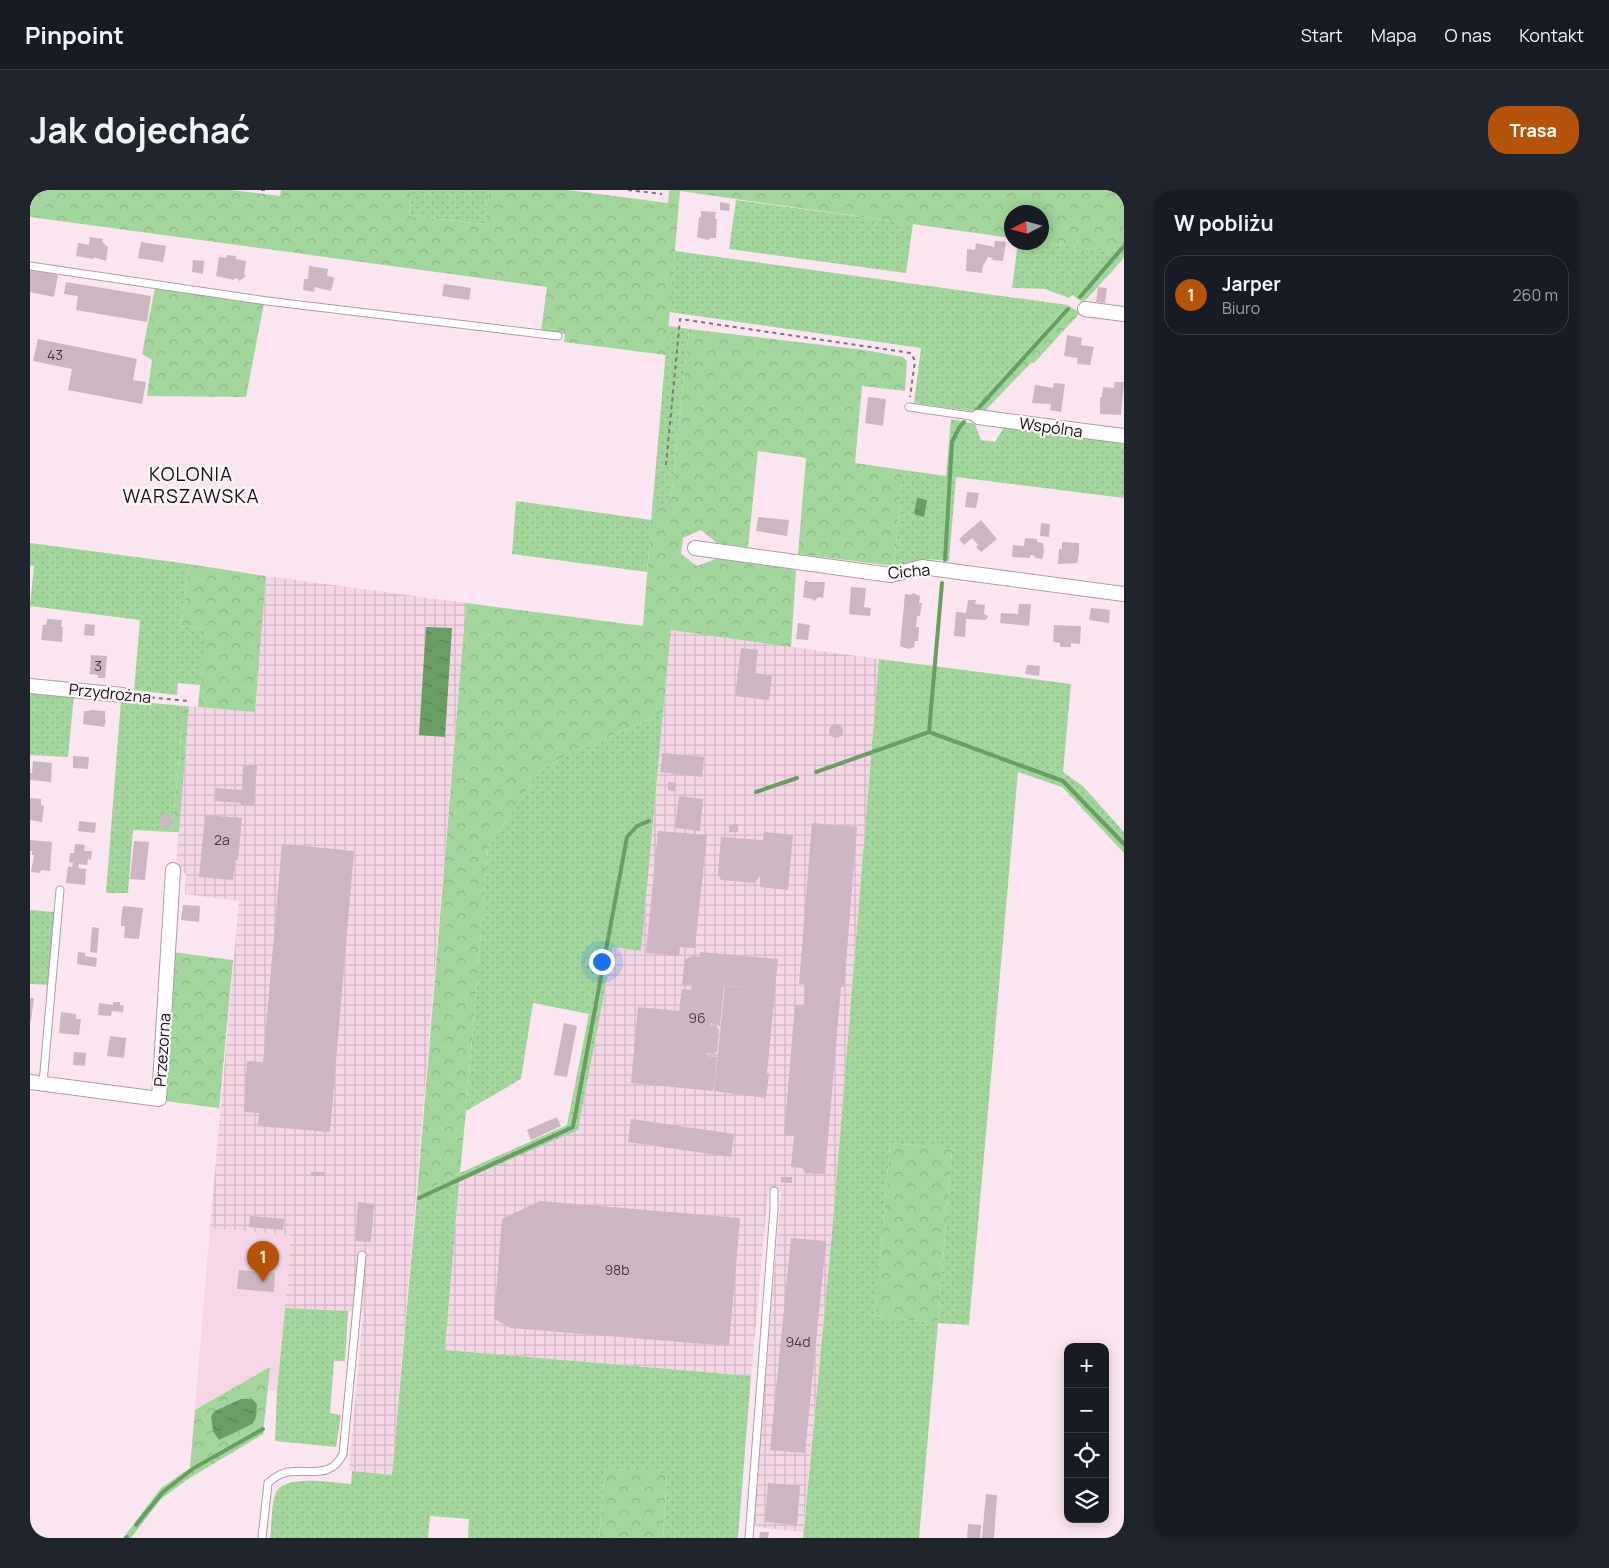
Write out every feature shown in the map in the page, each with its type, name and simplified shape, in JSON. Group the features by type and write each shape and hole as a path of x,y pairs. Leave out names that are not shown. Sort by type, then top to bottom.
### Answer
{"street":[{"path":"1085,309 1124,314"},
{"name":"Wspólna","path":"978,417 1124,436"},
{"name":"Cicha","path":"695,548 891,575 922,567 1124,594"},
{"name":"Przydrożna","path":"30,686 123,695"},
{"name":"Przezorna","path":"36,1083 159,1099 173,870"}],"lane":[{"path":"30,266 267,301 558,336"},
{"path":"909,407 978,417"},
{"path":"36,1083 60,890"},
{"path":"749,1538 774,1191"},
{"path":"262,1538 268,1483 277,1475 286,1472 331,1469 340,1461 343,1454 362,1255"}],"path":[{"path":"261,190 266,190"},
{"path":"628,190 662,194"},
{"path":"666,464 680,319 911,353 915,361 909,407"},
{"name":"Przydrożna","path":"123,695 189,701"}],"shaded area":[{"path":"266,576 466,603 392,1475 349,1471 363,1312 285,1308 291,1235 210,1228 239,901 185,894 186,874 176,871 180,805 189,706 255,712"},
{"path":"671,630 879,659 832,1233 803,1532 756,1527 754,1517 781,1192 768,1190 751,1376 445,1350 459,1181 578,1130 613,947 641,950"},
{"path":"210,1228 291,1235 277,1391 268,1390 264,1424 190,1468"}],"green space":[{"path":"30,190 232,190 280,196 281,190 412,190 409,216 485,224 489,190 568,190 668,203 669,190 1124,190 1124,240 1112,252 1049,243 1049,205 1004,205 1004,237 680,191 666,355 564,342 565,334 541,331 547,287 30,217"},
{"path":"412,190 489,190 486,224 409,216"},
{"path":"736,200 913,224 906,273 729,249"},
{"path":"1124,240 1124,258 1083,303 1073,295 1069,298 1045,289 1012,288 1017,250 1049,250 1049,243 1112,252"},
{"path":"675,251 1068,305 970,411 914,403 921,348 669,312"},
{"path":"155,288 264,303 246,397 147,396 152,360 142,354"},
{"path":"1068,305 1080,313 1034,363 1031,363 983,413 970,411"},
{"path":"668,326 689,329 671,499 652,511"},
{"path":"689,329 865,350 903,357 907,361 905,391 862,386 855,463 903,470 894,566 798,554 806,458 758,451 748,547 717,543 701,530 683,538 681,554 697,566 718,558 796,570 791,647 671,630 663,714 577,750 541,770 488,847 460,1173 417,1195 466,603 643,626 652,511 671,499"},
{"path":"951,419 975,424 981,440 995,442 1005,426 1124,442 1124,498 956,477 949,561 927,559 894,566 903,470 946,476"},
{"path":"516,501 652,520 647,572 512,554"},
{"path":"30,543 189,564 181,626 206,630 200,685 178,683 177,695 134,690 140,620 30,606 34,566 30,565"},
{"path":"189,564 266,576 255,712 198,707 205,630 181,626"},
{"path":"879,659 1071,684 1063,772 1083,786 1124,832 1124,853 1062,787 1018,772 969,1325 938,1323 919,1538 803,1538 832,1233","holes":["890,1143 952,1149 938,1323 875,1316"]},
{"path":"30,691 74,695 68,757 30,755"},
{"path":"121,700 184,706 172,832 133,830 128,893 106,893"},
{"path":"184,706 189,706 179,832 172,832"},
{"path":"663,714 641,951 613,947 578,1130 459,1182 445,1350 751,1376 738,1538 663,1538 667,1474 605,1468 599,1538 468,1538 469,1519 430,1516 428,1538 270,1538 273,1505 279,1488 287,1484 308,1481 351,1484 352,1471 392,1475 417,1195 460,1173 567,1125 589,1014 533,1003 521,1079 466,1111 488,847 541,770 577,750"},
{"path":"30,910 54,912 48,985 30,984"},
{"path":"172,952 233,960 219,1110 218,1108 166,1101"},
{"path":"890,1143 952,1149 938,1323 875,1316"},
{"path":"285,1308 348,1311 345,1361 334,1361 330,1413 341,1415 336,1447 275,1441 277,1391"},
{"path":"270,1367 264,1424 190,1468 195,1410"},
{"path":"264,1424 263,1434 188,1479 161,1499 131,1538 123,1538 161,1488 190,1468"},
{"path":"605,1468 667,1473 663,1538 599,1538"}],"water":[{"path":"917,499 927,500 924,517 914,513"},
{"path":"426,627 452,628 445,737 419,735"},
{"path":"241,1399 252,1399 257,1404 256,1418 252,1424 219,1440 213,1431 211,1416 215,1411"}],"building":[{"path":"720,202 730,204 729,211 720,210"},
{"path":"701,211 716,212 716,238 708,240 697,237"},
{"path":"90,237 103,239 102,242 108,247 106,261 94,257 94,259 76,256 78,243 89,245"},
{"path":"995,241 1004,242 1003,261 992,260 993,258 988,257 983,266 982,273 966,271 967,249 975,250 976,243 994,247"},
{"path":"141,242 166,246 163,262 138,258"},
{"path":"227,255 236,256 236,259 246,261 244,274 246,276 239,281 234,278 234,280 216,276 219,257 226,258"},
{"path":"193,260 204,261 203,274 192,272"},
{"path":"309,266 328,269 327,276 334,279 331,291 315,287 314,292 303,290 304,279 308,279"},
{"path":"30,270 58,275 54,297 30,292"},
{"path":"66,282 151,296 147,322 76,310 78,296 64,294"},
{"path":"444,284 471,288 469,300 442,296"},
{"path":"1098,287 1107,288 1105,303 1096,302"},
{"path":"1067,335 1082,338 1081,345 1094,347 1090,365 1077,364 1078,358 1064,356"},
{"path":"38,339 137,359 133,380 146,382 142,404 68,390 72,369 33,361"},
{"path":"1115,382 1124,382 1121,415 1100,414 1100,397 1102,397 1103,387 1114,388"},
{"path":"1054,383 1065,384 1061,412 1050,410 1051,404 1032,403 1035,385 1053,388"},
{"path":"868,397 886,399 883,426 865,423"},
{"path":"967,492 979,493 976,508 965,507"},
{"path":"758,517 789,520 787,536 756,531"},
{"path":"981,520 997,539 981,552 976,547 978,545 972,538 964,545 959,539"},
{"path":"1041,523 1050,524 1049,537 1040,536"},
{"path":"1025,538 1037,539 1037,542 1043,543 1044,552 1042,559 1030,555 1030,558 1012,557 1013,545 1024,546"},
{"path":"1062,542 1079,543 1077,563 1058,564 1059,549 1062,549"},
{"path":"805,580 825,582 823,598 819,597 814,601 803,597"},
{"path":"851,587 866,588 864,607 871,608 870,616 849,614"},
{"path":"913,593 920,596 919,603 922,603 920,616 917,616 916,627 919,627 918,641 915,641 914,647 909,649 900,646 905,594 911,595"},
{"path":"968,600 976,600 975,604 985,605 984,614 988,616 987,619 966,619 965,637 954,636 956,612 966,613"},
{"path":"1019,604 1031,604 1029,626 1000,623 1001,613 1018,614"},
{"path":"1091,608 1110,610 1109,623 1089,620"},
{"path":"47,619 62,620 62,642 41,640 43,625 46,625"},
{"path":"798,623 810,625 808,640 796,639"},
{"path":"85,624 95,625 94,636 84,635"},
{"path":"1054,625 1081,626 1080,644 1071,643 1071,647 1060,647 1060,643 1053,642"},
{"path":"741,648 758,650 755,673 772,676 769,700 735,696"},
{"path":"91,655 107,656 105,678 98,678 98,675 90,674"},
{"path":"1027,665 1040,666 1039,676 1025,674"},
{"path":"84,711 105,711 106,721 104,727 83,724"},
{"path":"833,724 839,724 843,731 839,738 833,738 829,734 829,728"},
{"path":"663,753 704,757 702,777 660,772"},
{"path":"73,756 89,757 88,769 73,768"},
{"path":"33,761 52,763 51,782 30,780"},
{"path":"243,765 257,766 254,806 215,801 216,788 242,790"},
{"path":"668,782 676,783 675,791 668,790"},
{"path":"679,796 703,799 700,831 675,828"},
{"path":"30,798 41,799 41,805 44,806 42,822 30,820"},
{"path":"160,814 172,815 171,828 159,827"},
{"path":"205,815 242,818 238,860 235,860 233,880 199,877"},
{"path":"79,821 96,823 95,833 78,831"},
{"path":"812,823 857,827 844,987 841,987 825,1174 806,1173 802,1168 791,1167 794,1136 784,1135 795,1005 804,1005 805,984 799,984"},
{"path":"738,824 738,832 729,832 729,825"},
{"path":"658,831 707,835 695,948 680,947 679,956 646,953"},
{"path":"764,832 793,835 788,890 760,887 760,875 755,883 721,880 718,874 721,837 763,840"},
{"path":"30,840 52,842 50,871 31,872 34,855 30,851"},
{"path":"134,841 149,842 145,880 130,879"},
{"path":"75,844 85,845 84,851 92,851 91,860 88,859 87,865 79,864 78,868 86,869 85,885 66,883 68,866 72,867 73,863 69,862 70,853 74,853"},
{"path":"282,844 354,851 330,1132 258,1126 259,1113 244,1112 247,1061 263,1062"},
{"path":"183,905 200,906 199,922 181,920"},
{"path":"123,906 143,908 139,939 124,938 125,926 121,926"},
{"path":"92,927 99,928 97,953 90,952"},
{"path":"78,952 85,953 85,956 97,958 96,967 77,964"},
{"path":"700,952 778,959 766,1098 714,1091 725,986 743,987 720,985 724,986 720,1025 710,1023 710,1026 716,1026 719,1030 717,1051 713,1054 707,1053 707,1056 717,1057 713,1091 631,1083 638,1007 679,1011 682,989 691,990 692,985 682,984 685,959 693,956 700,957"},
{"path":"30,998 34,998 31,1021 30,1021"},
{"path":"113,1002 120,1002 120,1005 124,1006 123,1012 112,1011 111,1016 98,1015 99,1003 113,1005"},
{"path":"61,1012 76,1014 76,1019 81,1019 79,1035 59,1033"},
{"path":"564,1023 577,1026 567,1077 554,1075"},
{"path":"110,1036 126,1038 124,1058 107,1056"},
{"path":"74,1052 86,1053 85,1066 73,1065"},
{"path":"557,1117 561,1126 531,1140 527,1130"},
{"path":"631,1119 734,1134 731,1157 628,1142"},
{"path":"311,1172 325,1172 325,1176 311,1176"},
{"path":"781,1177 792,1177 792,1183 781,1182"},
{"path":"540,1201 740,1218 729,1346 511,1328 494,1319 502,1219"},
{"path":"358,1202 374,1204 371,1242 355,1241"},
{"path":"250,1216 284,1219 283,1230 249,1227"},
{"path":"791,1238 826,1241 805,1453 770,1450"},
{"path":"239,1270 275,1273 274,1292 237,1289"},
{"path":"768,1483 800,1486 797,1525 765,1522"},
{"path":"986,1494 997,1495 994,1538 982,1538"},
{"path":"968,1524 981,1525 980,1538 967,1538"},
{"path":"760,1532 769,1532 768,1538 759,1538"}],"waterway":[{"path":"1080,297 1124,246"},
{"path":"974,413 1068,309"},
{"path":"945,560 952,442 964,422"},
{"path":"929,732 942,583"},
{"path":"816,772 929,732 1063,781 1124,844"},
{"path":"756,792 797,778"},
{"path":"419,1198 573,1127 627,837 637,826 649,821"},
{"path":"136,1525 163,1492 194,1468 263,1429"}],"place":[{"name":"Jarper","path":"263,1282"}],"district":[{"name":"KOLONIA WARSZAWSKA","path":"191,485"}]}
